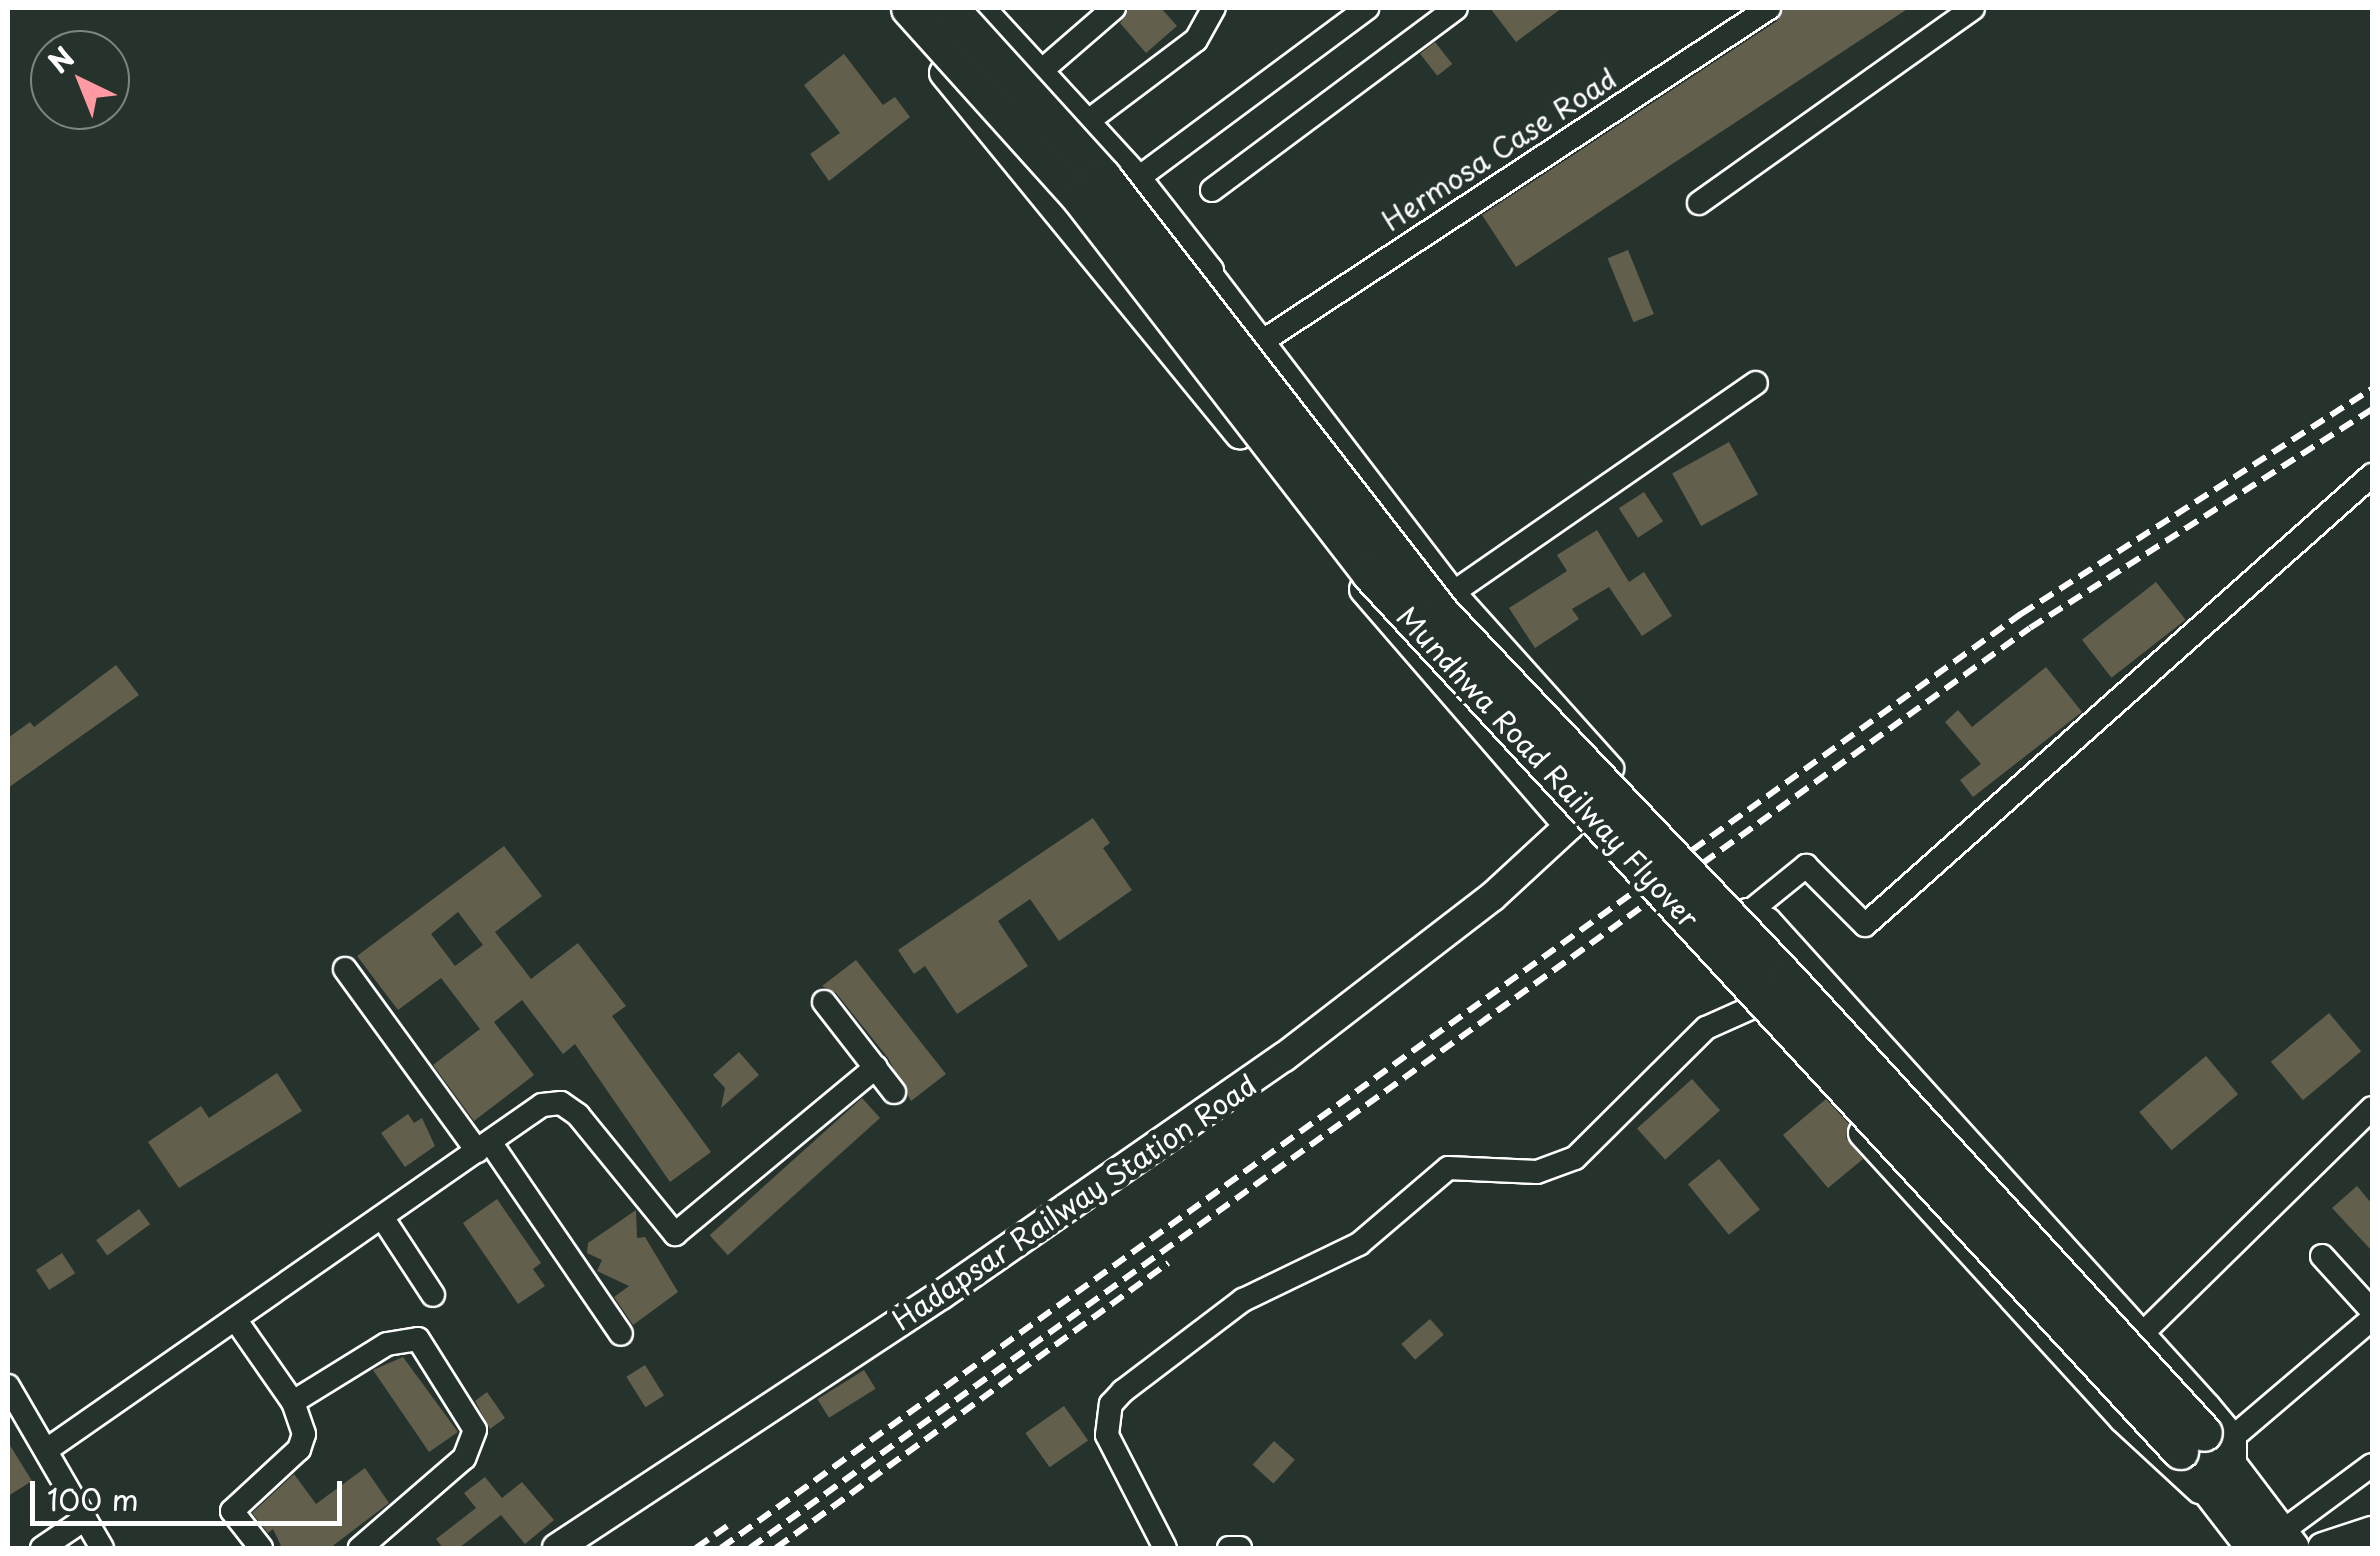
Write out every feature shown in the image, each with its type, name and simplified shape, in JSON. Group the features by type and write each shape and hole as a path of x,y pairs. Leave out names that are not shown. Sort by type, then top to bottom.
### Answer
{"highway":[{"name":"Mundhwa Road Railway Flyover","path":"909,8 1079,197 1370,574 2213,1458"},
{"name":"Mundhwa Road Railway Flyover","path":"950,8 1103,177 1442,614 2213,1458"},
{"path":"2213,1458 2276,1543"}],"main road":[{"path":"2322,1548 2372,1532"}],"street":[{"path":"889,8 1148,318 1209,271"},
{"path":"980,8 1137,179 1454,592 1612,768"},
{"path":"1040,72 1114,8"},
{"path":"1087,122 1196,40 1214,8"},
{"path":"1137,179 1367,8"},
{"path":"1212,190 1456,8"},
{"name":"Hermosa Case Road","path":"1263,341 1769,8"},
{"path":"1699,204 1973,8"},
{"name":"Hadapsar Railway Station Road","path":"557,1548 941,1296 1284,1058 1492,897 1569,826 1392,624 1148,318"},
{"path":"1454,592 1756,383"},
{"path":"2372,475 1865,925 1806,866 1705,952 1751,1008 2170,1468 2213,1458 2372,1319"},
{"path":"1748,913 1767,922 1814,971 2142,1334 2213,1458"},
{"path":"345,969 622,1334"},
{"path":"824,1002 894,1092"},
{"path":"1165,1548 1107,1434 1106,1418 1123,1392 1244,1300 1358,1244 1448,1168 1537,1172 1575,1158 1706,1028 1751,1008"},
{"path":"48,1449 542,1104 560,1102 675,1234 876,1067"},
{"path":"2142,1334 2372,1108"},
{"path":"1974,1254 2026,1206"},
{"path":"382,1217 433,1295"},
{"path":"2322,1256 2372,1311"},
{"path":"235,1319 293,1402 304,1434 299,1449 232,1511 261,1548"},
{"path":"293,1402 387,1344 418,1339 475,1430 464,1458 360,1548"},
{"path":"8,1386 102,1548"},
{"path":"2276,1543 2372,1465"},
{"path":"42,1548 85,1519"},
{"path":"1230,1548 1240,1548"}],"building":[{"path":"1129,8 1161,8 1177,26 1146,53 1120,23"},
{"path":"1490,8 1562,8 1516,42"},
{"path":"1784,8 1909,8 1516,267 1482,215 1777,21"},
{"path":"1435,42 1452,64 1437,76 1420,54"},
{"path":"844,54 883,105 895,97 910,117 829,181 810,154 840,133 804,85"},
{"path":"1628,250 1654,314 1633,322 1608,258"},
{"path":"1729,442 1758,494 1701,526 1672,474"},
{"path":"1644,492 1663,521 1638,538 1619,508"},
{"path":"1597,530 1629,582 1644,572 1672,616 1642,636 1609,587 1572,609 1579,619 1535,648 1509,608 1567,571 1557,555"},
{"path":"2156,582 2186,620 2111,678 2082,640"},
{"path":"116,665 139,695 8,788 8,738 30,722 34,727"},
{"path":"2046,667 2082,712 1973,797 1960,780 1981,764 1945,722 1958,710 1972,727"},
{"path":"1093,818 1110,843 1103,848 1132,890 1059,941 1030,899 998,921 1028,966 957,1014 925,966 914,974 898,950"},
{"path":"504,846 542,896 495,932 531,979 578,943 626,1006 612,1016 711,1152 670,1182 575,1044 563,1054 522,1000 494,1022 534,1075 474,1121 433,1065 480,1029 441,978 398,1010 357,956","holes":["458,912 483,945 455,966 431,934"]},
{"path":"856,960 946,1074 911,1101 888,1058 836,993 822,986"},
{"path":"2329,1013 2361,1051 2303,1100 2271,1062"},
{"path":"739,1052 759,1075 721,1108 725,1088 713,1075"},
{"path":"2206,1056 2238,1094 2171,1150 2139,1112"},
{"path":"277,1073 302,1111 179,1188 148,1142 201,1106 209,1118"},
{"path":"1692,1079 1720,1110 1665,1160 1637,1129"},
{"path":"862,1098 880,1118 728,1255 710,1235"},
{"path":"1826,1099 1849,1124 1846,1138 1863,1159 1828,1188 1783,1135"},
{"path":"408,1114 414,1123 422,1118 435,1146 405,1167 381,1133"},
{"path":"1719,1159 1760,1210 1729,1235 1688,1184"},
{"path":"2357,1186 2372,1204 2372,1251 2332,1208"},
{"path":"497,1199 541,1263 533,1269 545,1286 518,1304 463,1223"},
{"path":"139,1209 150,1224 107,1256 96,1240"},
{"path":"636,1210 637,1238 645,1237 678,1292 633,1325 614,1297 629,1286 597,1271 602,1260 587,1253 588,1243"},
{"path":"62,1253 75,1273 49,1290 36,1270"},
{"path":"1430,1319 1444,1335 1415,1360 1401,1344"},
{"path":"403,1357 458,1432 429,1452 373,1370"},
{"path":"645,1365 664,1396 645,1407 626,1377"},
{"path":"864,1370 876,1389 829,1418 817,1399"},
{"path":"487,1392 505,1418 490,1429 475,1401"},
{"path":"1064,1406 1088,1440 1050,1467 1025,1433"},
{"path":"1274,1441 1295,1460 1273,1484 1253,1465"},
{"path":"8,1442 32,1481 8,1496"},
{"path":"365,1468 389,1503 330,1548 282,1548 273,1529 268,1533 252,1513 294,1474 316,1504"},
{"path":"485,1477 502,1498 522,1482 554,1520 525,1544 501,1515 459,1548 443,1548 436,1539 476,1508 464,1493"}],"railway":[{"path":"721,1548 2021,614 2372,389"},
{"path":"750,1548 2030,628 2372,409"},
{"path":"776,1548 1168,1263"},
{"path":"696,1548 733,1522"}]}
